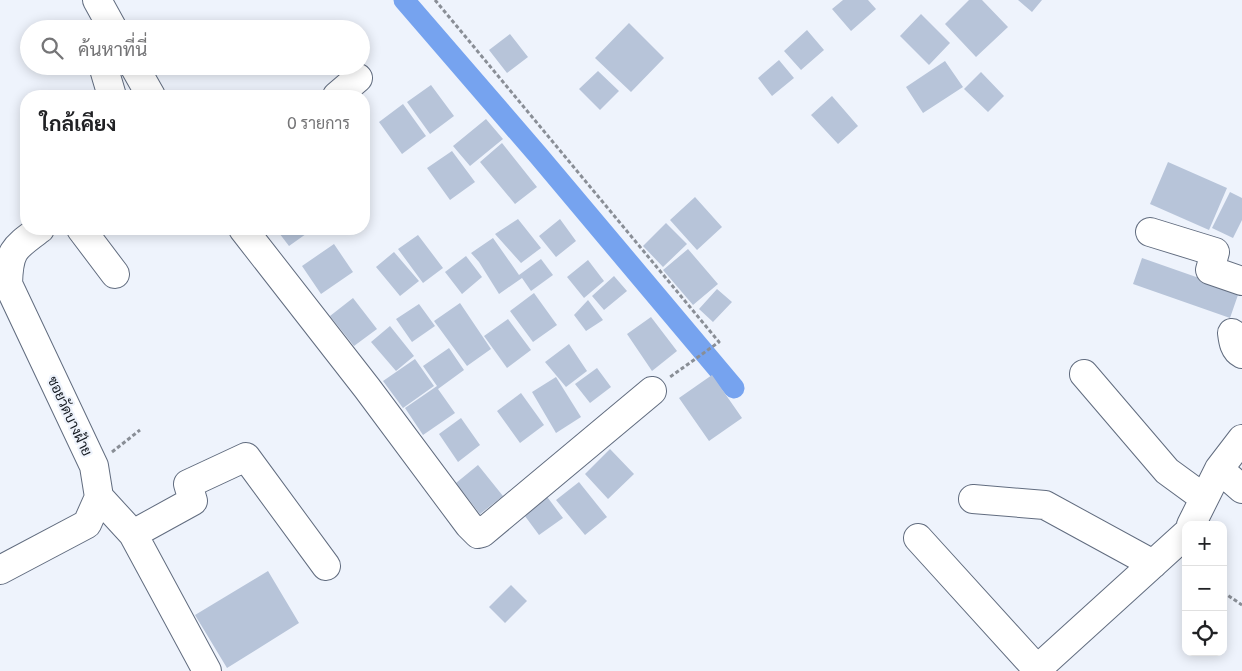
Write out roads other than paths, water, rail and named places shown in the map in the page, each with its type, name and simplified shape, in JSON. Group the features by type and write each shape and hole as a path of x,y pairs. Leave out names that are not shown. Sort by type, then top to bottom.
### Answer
{"street":[{"path":"97,0 108,20"},
{"path":"105,75 110,90"},
{"path":"139,75 148,90"},
{"path":"344,90 358,78"},
{"path":"1150,232 1215,252 1210,270 1242,281"},
{"name":"ซอยวัดบางฝ้าย","path":"32,235 18,245 9,262 8,284 94,466 99,497"},
{"path":"85,235 115,274"},
{"path":"248,235 367,388 468,524 478,534 482,533 660,385"},
{"path":"1084,374 1167,471 1204,498"},
{"path":"1193,521 1219,469 1242,439"},
{"path":"132,534 193,501 188,484 246,457 326,566"},
{"path":"1219,469 1242,488"},
{"path":"0,570 87,524 99,497 132,534 207,671"},
{"path":"973,499 1045,505 1154,564"},
{"path":"918,538 1036,670 1182,538"}],"waterway":[{"path":"404,0 538,155 734,388"}]}
